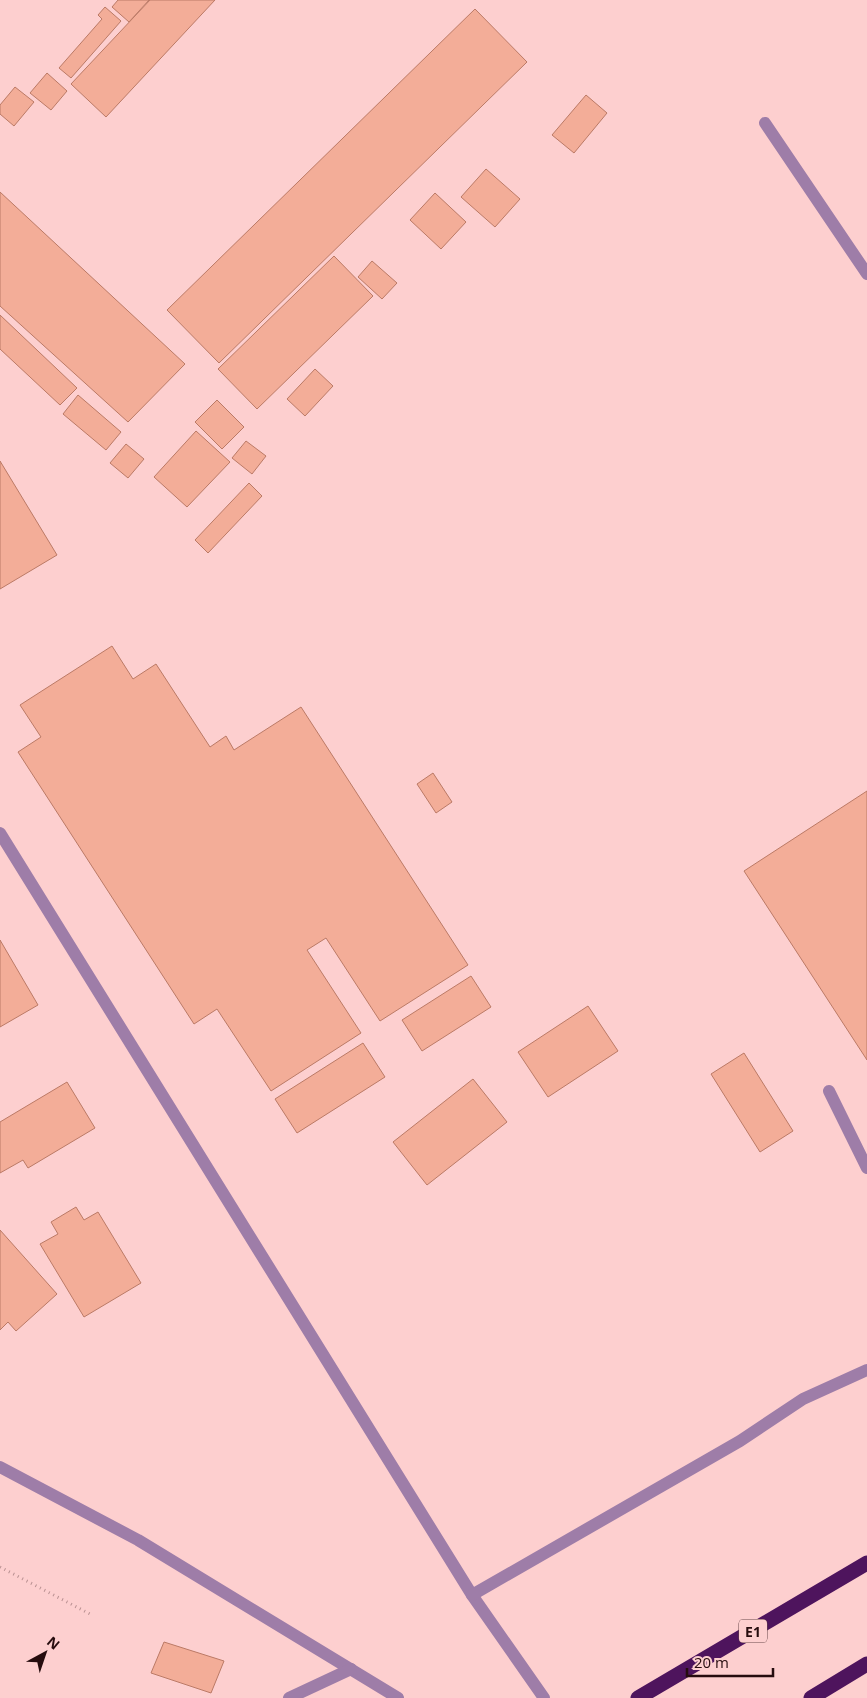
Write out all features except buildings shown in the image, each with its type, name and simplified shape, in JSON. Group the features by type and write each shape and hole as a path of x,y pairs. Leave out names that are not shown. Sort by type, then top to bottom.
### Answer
{"highway":[{"name":"E1","path":"638,1698 867,1563"},
{"path":"811,1698 867,1664"}],"street":[{"path":"765,123 867,274"},
{"path":"0,833 472,1595 544,1698"},
{"path":"829,1091 867,1168"},
{"path":"472,1595 740,1441 803,1399 867,1370"},
{"path":"0,1467 138,1540 398,1698"},
{"path":"289,1698 351,1669"}],"path":[{"path":"0,1567 90,1614"}]}
